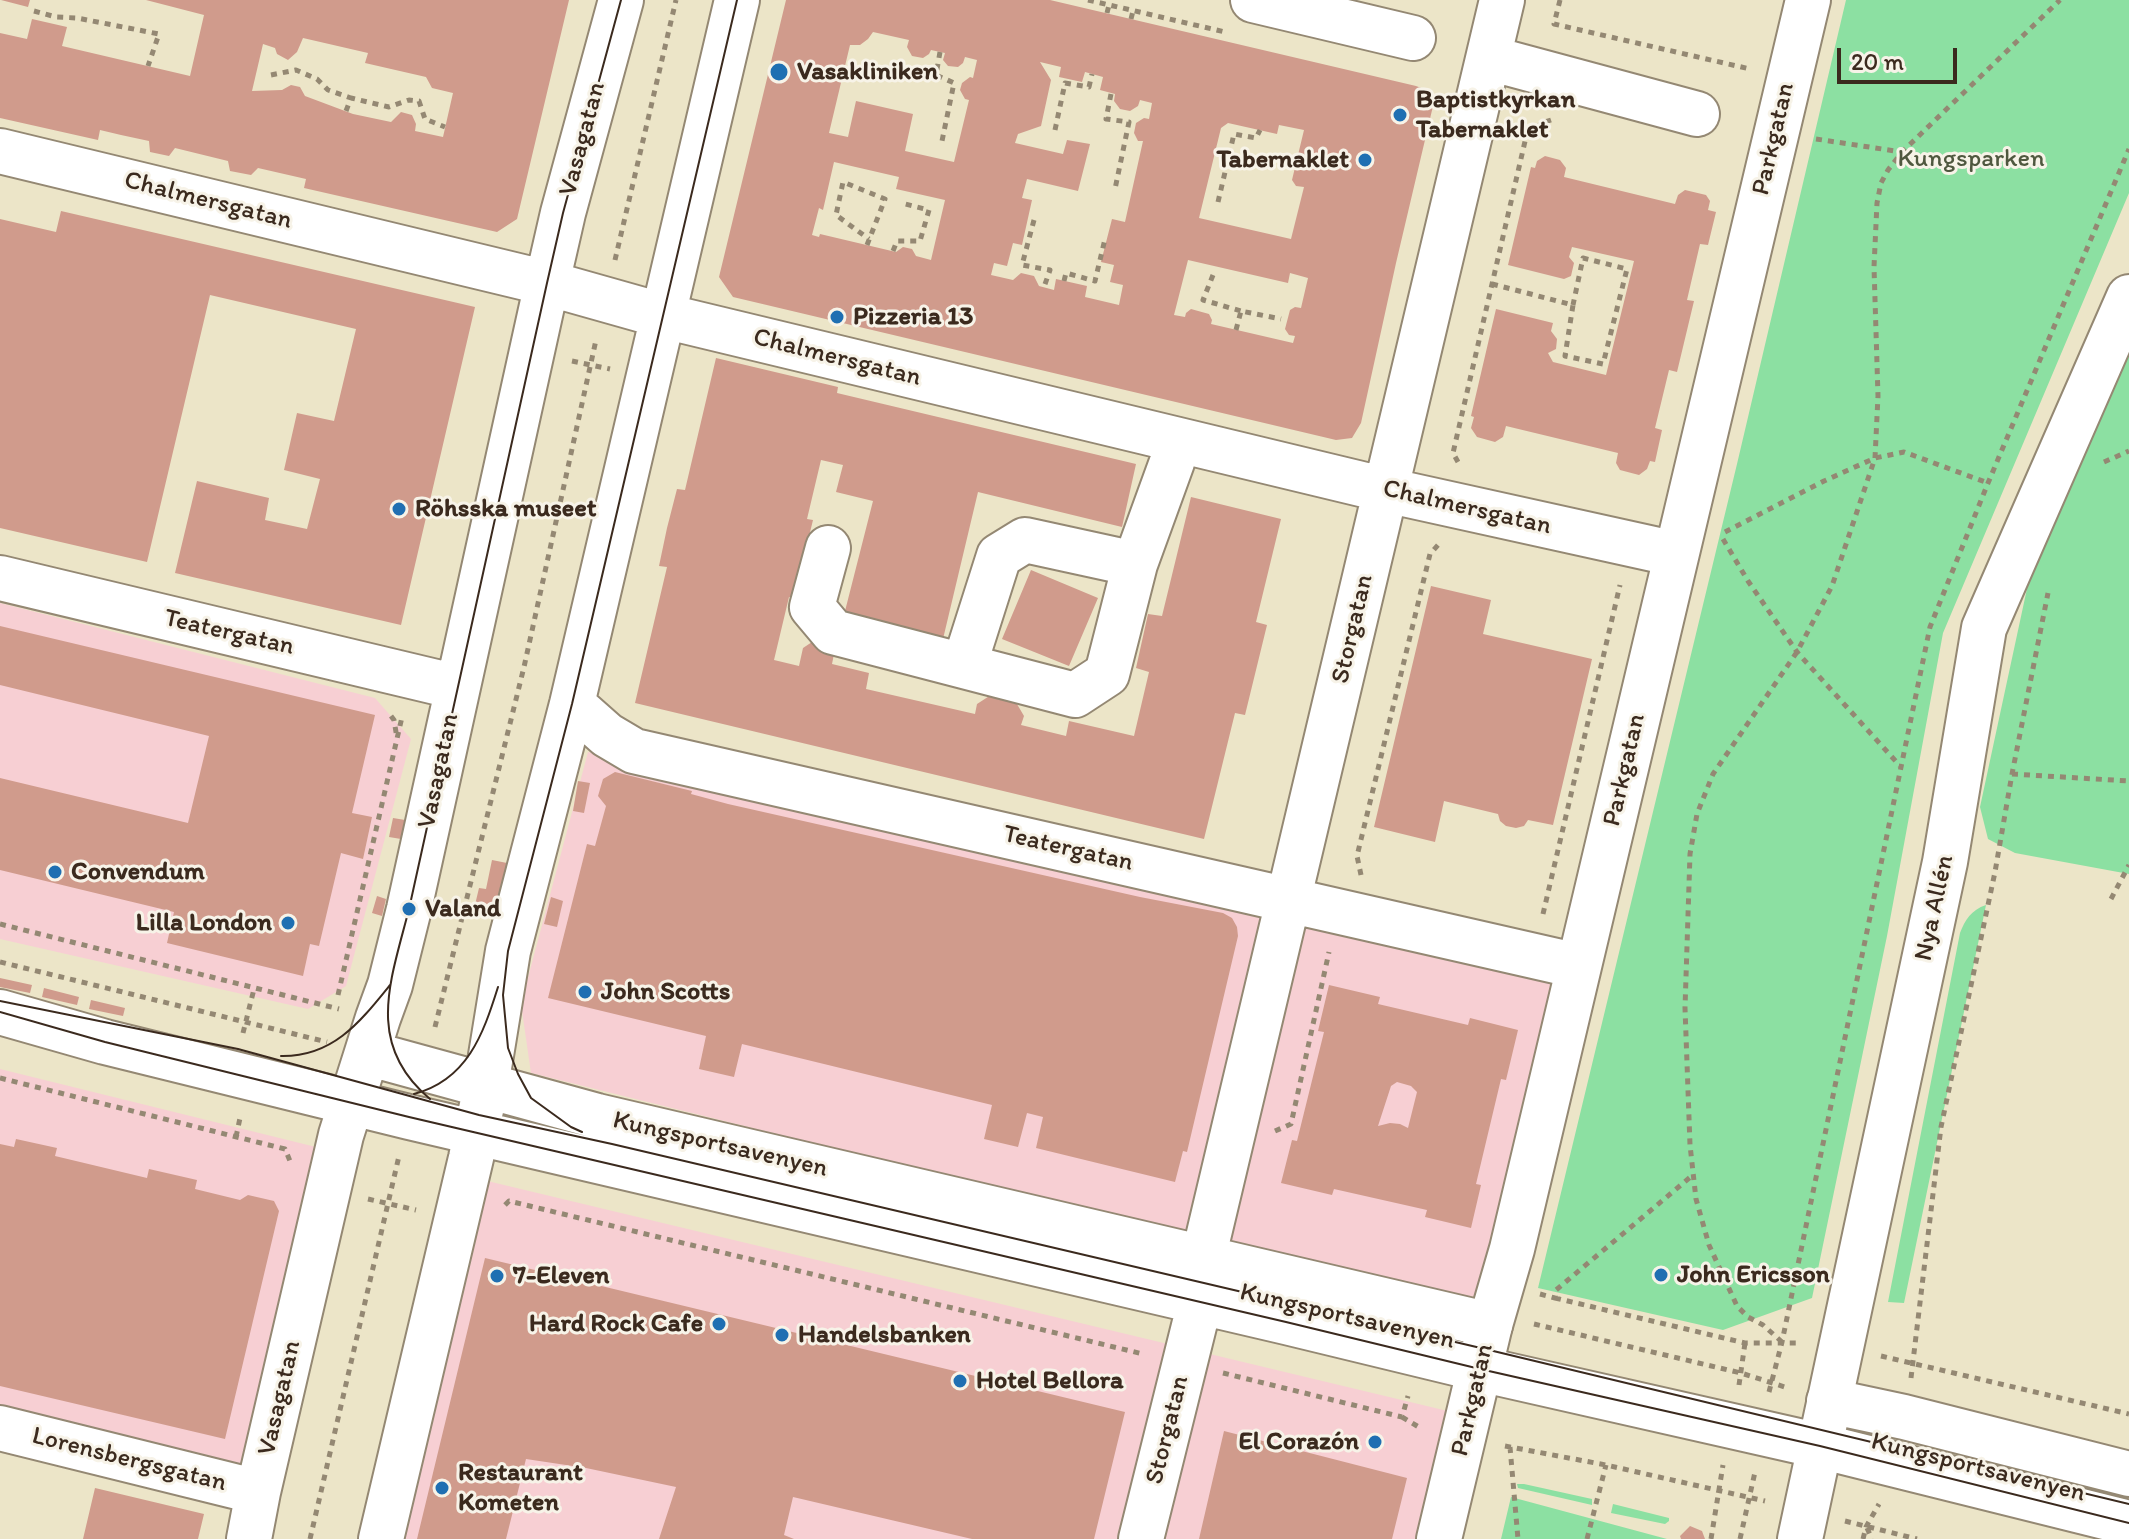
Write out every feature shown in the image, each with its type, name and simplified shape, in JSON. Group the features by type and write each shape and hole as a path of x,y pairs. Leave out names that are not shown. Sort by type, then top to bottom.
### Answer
{"street":[{"name":"Vasagatan","path":"249,1539 328,1190 376,1046 563,213 621,0"},
{"path":"381,1539 456,1219 481,1126 508,951 572,704 737,0"},
{"path":"1253,0 1413,38"},
{"name":"Storgatan","path":"1203,1259 1502,0"},
{"name":"Parkgatan","path":"1439,1539 1808,0"},
{"path":"1489,58 1697,114"},
{"name":"Chalmersgatan","path":"0,151 1177,440 1676,554"},
{"name":"Nya Allén","path":"1817,1456 1945,862 1984,628 2129,297"},
{"path":"828,548 812,607 833,632 1075,695 1107,674 1135,564 1177,440"},
{"path":"964,666 999,556 1025,540 1135,564"},
{"name":"Teatergatan","path":"0,578 457,687"},
{"name":"Teatergatan","path":"572,704 607,735 634,751 1578,966"},
{"name":"Kungsportsavenyen","path":"0,1001 238,1049 376,1046 481,1126 612,1144 1488,1338"},
{"path":"0,1012 105,1042 376,1046 481,1126 1286,1322 1488,1338 1817,1456"},
{"name":"Kungsportsavenyen","path":"376,1046 452,1116 481,1126 1195,1322 1414,1372 1488,1338"},
{"name":"Kungsportsavenyen","path":"481,1126 597,1116 1203,1259 1488,1338"},
{"name":"Storgatan","path":"1141,1539 1195,1322"},
{"name":"Kungsportsavenyen","path":"1817,1456 1904,1417 2129,1474"},
{"name":"Lorensbergsgatan","path":"0,1428 258,1492"},
{"name":"Kungsportsavenyen","path":"1817,1456 2129,1504"},
{"name":"Kungsportsavenyen","path":"1817,1456 1876,1509 2087,1539"},
{"name":"Kungsportsavenyen","path":"1817,1456 2129,1523"}],"path":[{"path":"1560,0 1554,24 1755,70"},
{"path":"1488,1338 1555,1298 1745,1343 1782,1342 1737,1306 1709,1245 1696,1199 1690,1145 1685,1008 1690,854 1697,814 1713,774 1797,652 1832,586 1875,458 1878,396 1874,267 1881,183 1902,152 2060,0"},
{"path":"1107,13 1109,5"},
{"path":"34,11 159,34 148,66"},
{"path":"1131,19 1133,11"},
{"path":"940,52 936,75 954,83 942,141"},
{"path":"271,75 296,70 317,79 328,90 389,107 409,100 419,101 425,119 445,127"},
{"path":"1055,130 1065,83 1089,87 1092,74"},
{"path":"1111,94 1106,119 1129,122 1115,189"},
{"path":"346,111 351,98"},
{"path":"1459,463 1453,453 1526,137 1542,123 1558,118"},
{"path":"1218,202 1234,134 1256,138 1260,130"},
{"path":"1775,133 1902,152"},
{"path":"843,182 885,199 868,242 836,215 843,182"},
{"path":"893,251 897,241 920,241 929,210 905,204"},
{"path":"1034,220 1022,265 1050,270 1044,287"},
{"path":"1064,281 1066,273 1095,281 1105,239"},
{"path":"1583,258 1627,269 1603,364 1565,356 1573,305 1583,258"},
{"path":"1213,275 1203,300 1281,319"},
{"path":"1492,284 1573,305"},
{"path":"1236,330 1241,311"},
{"path":"531,353 648,379"},
{"path":"2106,450 2100,463 2129,451"},
{"path":"1901,768 1797,652 1720,535 1824,481 1875,458 1904,452 1988,483"},
{"path":"1362,878 1357,856 1430,554 1441,541"},
{"path":"1914,1363 1941,1127 1995,872 2050,584"},
{"path":"0,962 245,1022 376,1046 434,1031 524,667"},
{"path":"335,1008 397,738"},
{"path":"2012,774 2129,781"},
{"path":"2111,899 2129,865"},
{"path":"0,924 335,1008 376,1046"},
{"path":"1271,1133 1291,1124 1330,950"},
{"path":"242,1037 254,988"},
{"path":"0,1078 285,1149 300,1183 328,1190 482,1225 509,1201 1402,1417 1414,1372"},
{"path":"310,1539 401,1147"},
{"path":"1555,1298 1556,1290 1694,1174"},
{"path":"1488,1338 1741,1373 1803,1391 1817,1456 1876,1509 1917,1539"},
{"path":"1877,1355 2129,1414"},
{"path":"1464,1439 1606,1465 1817,1456"},
{"path":"1510,1447 1518,1539"},
{"path":"1587,1539 1606,1465"},
{"path":"1863,1539 1876,1509"},
{"path":"1872,1539 1876,1509"}],"shaded area":[{"path":"0,603 375,698 411,739 346,986 308,1009 0,939"},
{"path":"588,752 1325,917 1559,974 1483,1297 1420,1294 531,1073 521,1004"},
{"path":"0,1069 324,1149 254,1470 0,1410"},
{"path":"479,1179 1456,1413 1424,1539 395,1539"}],"green space":[{"name":"Kungsparken","path":"1846,0 2129,0 2129,193 1943,633 1887,936 1812,1298 1723,1330 1538,1288"},
{"path":"2129,334 2129,874 2015,853 1988,839 1980,807 2031,570"},
{"path":"1986,905 1904,1303 1888,1302 1960,933 1969,916"},
{"path":"1517,1484 1592,1499 1592,1505 1518,1488"},
{"path":"1511,1497 1667,1539 1501,1539"},
{"path":"1613,1504 1669,1518 1669,1521 1665,1524 1611,1513"}],"building":[{"path":"1,0 30,0 28,7"},
{"path":"146,0 569,0 517,219 497,232 304,188 306,179 258,168 251,175 230,171 228,161 175,148 169,156 150,152 149,141 100,130 98,140 0,118 0,33 27,39 32,19 67,27 62,46 190,76 204,15","holes":["303,38 368,53 365,63 426,77 432,88 453,93 443,137 415,131 412,115 401,112 391,122 353,114 305,96 300,87 291,85 282,90 252,91 263,44 275,48 277,54 288,60 297,52"]},
{"path":"786,0 1050,0 1416,86 1429,91 1433,106 1361,423 1352,438 1336,440 733,297 719,277","holes":["873,32 909,40 907,47 912,56 923,58 931,50 945,53 943,60 948,66 958,67 965,57 977,60 973,78 962,83 960,90 969,100 954,162 905,151 913,114 856,101 848,137 829,133 850,45 860,45","1040,62 1061,67 1059,77 1082,82 1085,72 1103,77 1100,90 1115,94 1114,101 1120,109 1130,111 1138,106 1140,100 1152,103 1149,119 1144,118 1136,123 1134,133 1138,141 1143,141 1125,222 1112,219 1101,262 1114,265 1110,282 1123,285 1119,305 1085,297 1087,286 1056,279 1054,290 1039,286 1034,276 1021,273 1013,280 991,275 994,263 1007,266 1013,243 1022,245 1032,200 1022,198 1027,179 1078,191 1090,144 1067,140 1063,154 1015,143 1018,134 1041,126 1051,80","1228,123 1277,134 1279,125 1304,130 1292,180 1296,186 1304,187 1291,239 1199,218 1221,128","834,162 899,177 896,189 945,200 931,260 916,256 912,249 903,247 896,252 820,234 819,237 812,235 819,208 823,210","1188,260 1288,283 1290,273 1308,278 1301,308 1290,310 1285,329 1289,335 1295,336 1293,343 1211,324 1209,314 1191,309 1185,317 1174,315"]},
{"path":"1545,156 1560,160 1566,168 1564,177 1675,204 1678,195 1685,190 1706,195 1710,201 1708,210 1716,212 1708,245 1700,244 1687,300 1694,301 1677,372 1669,370 1655,428 1662,430 1655,462 1650,461 1647,469 1639,475 1620,470 1616,463 1618,453 1506,426 1503,437 1495,442 1477,437 1471,428 1474,417 1471,416 1496,309 1553,323 1551,331 1557,339 1556,349 1548,353 1553,362 1606,375 1634,261 1572,247 1569,257 1574,263 1571,276 1564,279 1508,265 1531,167 1535,168 1537,161"},
{"path":"61,211 475,307 401,625 175,573 197,481 269,498 265,520 307,529 320,479 284,470 297,413 334,421 356,329 210,295 147,562 0,528 0,219 56,232"},
{"path":"716,358 838,387 837,393 1136,464 1122,527 978,492 943,639 844,615 873,501 836,492 843,465 821,460 807,519 813,520 794,598 789,597 774,660 799,666 803,648 812,642 829,645 834,654 832,664 869,673 866,689 975,714 977,704 994,693 1014,699 1024,716 1021,725 1066,736 1069,721 1134,736 1149,672 1136,668 1148,614 1162,616 1191,497 1281,519 1256,622 1267,625 1245,715 1235,713 1204,839 635,703 667,567 659,566 667,528 677,489 685,490"},
{"path":"1031,570 1098,598 1069,666 1002,639"},
{"path":"1431,586 1491,600 1483,634 1592,659 1553,825 1528,820 1524,826 1506,826 1498,814 1444,801 1435,842 1374,827"},
{"path":"0,626 375,715 352,813 372,817 363,859 341,853 319,946 310,944 303,976 167,943 174,912 0,870 0,778 188,823 209,736 0,685"},
{"path":"615,772 692,791 691,794 728,804 1223,913 1232,918 1238,936 1187,1152 1183,1151 1175,1182 1036,1148 1043,1117 1027,1113 1018,1147 984,1139 992,1105 742,1044 734,1077 699,1069 706,1036 548,998 587,844 595,846 606,806 598,796 603,779"},
{"path":"578,781 590,783 584,813 573,811"},
{"path":"393,818 405,820 401,839 389,837"},
{"path":"492,860 517,865 506,916 474,909 479,888 486,889"},
{"path":"377,896 386,899 382,916 372,913"},
{"path":"551,897 563,901 557,927 544,924"},
{"path":"0,978 32,985 30,993 0,987"},
{"path":"1329,985 1380,997 1378,1004 1468,1025 1470,1018 1518,1030 1506,1080 1501,1079 1476,1184 1481,1185 1471,1228 1425,1217 1427,1210 1334,1189 1332,1195 1281,1183 1292,1140 1297,1141 1324,1032 1318,1031","holes":["1397,1082 1411,1086 1417,1092 1408,1128 1390,1123 1378,1126 1391,1086"]},
{"path":"44,988 79,997 77,1005 42,997"},
{"path":"91,1000 125,1008 123,1016 89,1009"},
{"path":"16,1139 57,1148 55,1156 147,1178 149,1169 197,1180 195,1189 240,1200 248,1195 274,1201 279,1211 225,1439 0,1386 0,1144 14,1147"},
{"path":"485,1258 1125,1412 1094,1539 972,1539 793,1497 784,1535 794,1539 659,1539 676,1487 526,1459 506,1539 417,1539"},
{"path":"1224,1431 1407,1478 1392,1539 1199,1539"},
{"path":"95,1488 204,1514 198,1539 83,1539"},
{"path":"1690,1526 1702,1531 1705,1539 1681,1539 1680,1536"}],"tram line":[{"path":"430,1099 409,1078 396,1056 388,1010 390,986 563,213 621,0"},
{"path":"582,1132 531,1098 518,1074 508,1048 503,995 508,951 572,704 737,0"},
{"path":"281,1056 316,1051 344,1035 390,985"},
{"path":"414,1094 432,1087 460,1067 479,1038 498,987"},
{"path":"0,1001 238,1049 479,1115 1485,1349 2129,1504"},
{"path":"0,1012 105,1042 409,1117 1820,1446 2129,1523"}],"place":[{"name":"Vasakliniken","path":"779,72"},
{"name":"Baptistkyrkan Tabernaklet","path":"1400,115"},
{"name":"Tabernaklet","path":"1365,160"},
{"name":"Pizzeria 13","path":"837,317"},
{"name":"Röhsska museet","path":"399,509"},
{"name":"Convendum","path":"55,872"},
{"name":"Valand","path":"409,909"},
{"name":"Lilla London","path":"288,923"},
{"name":"John Scotts","path":"585,992"},
{"name":"John Ericsson","path":"1661,1275"},
{"name":"7-Eleven","path":"497,1276"},
{"name":"Hard Rock Cafe","path":"719,1324"},
{"name":"Handelsbanken","path":"782,1335"},
{"name":"Hotel Bellora","path":"960,1381"},
{"name":"El Corazón","path":"1375,1442"},
{"name":"Restaurant Kometen","path":"442,1488"}]}
